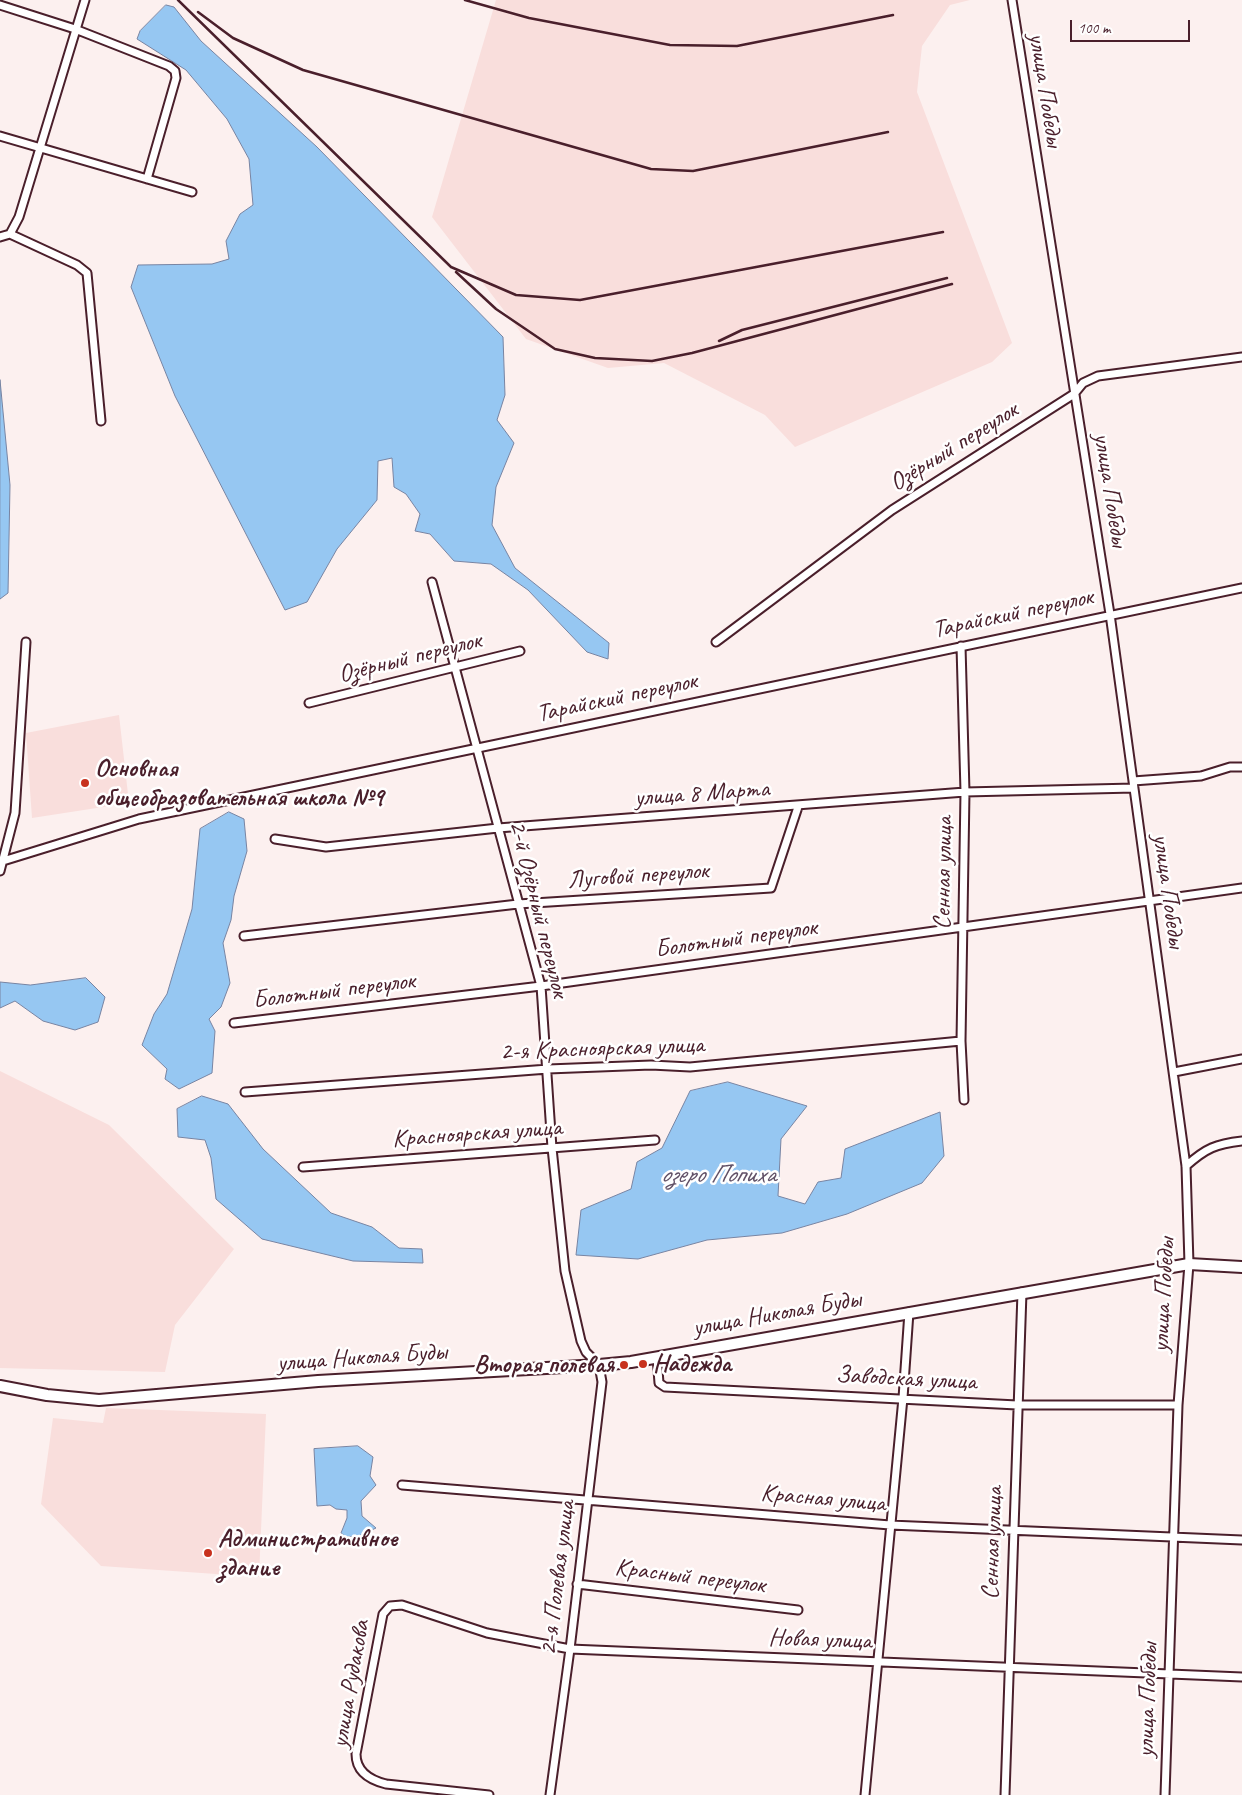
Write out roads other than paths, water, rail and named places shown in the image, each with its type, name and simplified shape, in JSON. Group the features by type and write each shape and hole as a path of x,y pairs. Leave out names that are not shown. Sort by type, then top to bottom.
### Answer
{"street":[{"path":"10,234 19,217 85,0"},
{"name":"улица Победы","path":"1012,0 1110,614 1186,1166 1189,1264 1178,1405 1165,1795"},
{"path":"0,6 75,29 169,66 175,71 176,78 147,178"},
{"path":"0,136 192,192"},
{"path":"0,237 10,234 77,265 87,273 102,421"},
{"name":"Озёрный переулок","path":"716,642 892,510 1074,394 1083,383 1098,376 1242,357"},
{"name":"2-й Озёрный переулок","path":"432,582 541,986 552,1148 565,1270 581,1341 586,1352 599,1365"},
{"name":"Тарайский переулок","path":"3,862 139,819 1110,614 1242,588"},
{"path":"0,871 15,813 26,642"},
{"name":"Сенная улица","path":"961,646 966,792 961,1041 964,1100"},
{"name":"Озёрный переулок","path":"309,703 520,651"},
{"name":"улица 8 Марта","path":"275,839 326,847 498,828 798,807 966,792 1133,785 1201,776 1230,767 1242,767"},
{"name":"Луговой переулок","path":"244,936 518,904 771,888 798,807"},
{"name":"Болотный переулок","path":"234,1023 541,986 1242,888"},
{"name":"2-я Красноярская улица","path":"245,1092 548,1069 651,1065 690,1067 961,1041"},
{"path":"1174,1072 1242,1060"},
{"name":"Красноярская улица","path":"303,1167 655,1140"},
{"path":"1186,1166 1201,1153 1217,1144 1242,1141"},
{"name":"улица Николая Буды","path":"0,1386 47,1395 99,1400 318,1381 599,1365 657,1357 1189,1264 1242,1267"},
{"name":"Сенная улица","path":"1005,1795 1022,1292"},
{"path":"865,1795 903,1398 909,1312"},
{"name":"Заводская улица","path":"657,1357 659,1383 665,1388 1017,1405 1178,1405"},
{"name":"2-я Полевая улица","path":"550,1795 570,1649 602,1382 599,1365"},
{"name":"Красная улица","path":"402,1485 588,1499 890,1526 1242,1540"},
{"name":"Красный переулок","path":"577,1584 798,1610"},
{"name":"Новая улица","path":"402,1605 487,1632 570,1649 1242,1677"},
{"name":"улица Рудакова","path":"402,1605 390,1606 383,1614 366,1695 356,1762 367,1777 386,1784 489,1795"}],"water":[{"path":"166,5 174,7 201,41 317,147 503,337 505,395 497,420 514,443 496,487 492,525 515,568 609,643 608,659 587,652 528,590 491,564 454,561 430,534 415,531 420,514 406,494 394,487 392,458 378,461 377,500 337,549 307,602 285,610 175,396 131,287 138,265 212,264 229,259 226,241 240,214 253,205 249,159 227,119 186,70 137,39 140,31"},
{"path":"0,380 10,485 8,593 0,599"},
{"path":"229,812 244,819 247,851 234,896 231,920 223,943 230,983 221,1007 209,1019 215,1031 212,1073 179,1089 165,1079 167,1069 142,1045 154,1014 167,994 192,909 200,829"},
{"path":"86,978 105,997 98,1022 75,1030 43,1021 15,1001 0,1008 0,982 30,985"},
{"name":"озеро Попиха","path":"728,1082 807,1106 781,1139 778,1196 805,1204 818,1182 841,1178 845,1149 940,1112 944,1156 922,1183 847,1214 782,1233 707,1240 638,1259 576,1255 581,1210 631,1189 637,1162 662,1148 690,1091"},
{"path":"202,1096 228,1104 263,1149 331,1213 372,1227 399,1248 422,1249 423,1263 353,1261 262,1239 216,1199 211,1158 205,1140 178,1137 177,1109"},
{"path":"358,1446 373,1457 370,1476 376,1485 361,1501 362,1516 376,1528 359,1536 346,1537 341,1533 347,1518 347,1510 336,1509 330,1505 317,1506 314,1449"}],"railway":[{"path":"178,0 451,267 516,295 580,300 943,232"},
{"path":"465,0 529,18 670,45 737,46 893,15"},
{"path":"198,12 233,38 303,70 651,169 693,171 888,132"},
{"path":"456,272 496,309 555,349 595,358 652,361 692,353 952,284"},
{"path":"719,341 742,330 947,278"}],"place":[{"name":"Основная общеобразовательная школа №9","path":"85,783"},
{"name":"Надежда","path":"643,1364"},
{"name":"Вторая полевая","path":"624,1365"},
{"name":"Административное здание","path":"208,1553"}]}
